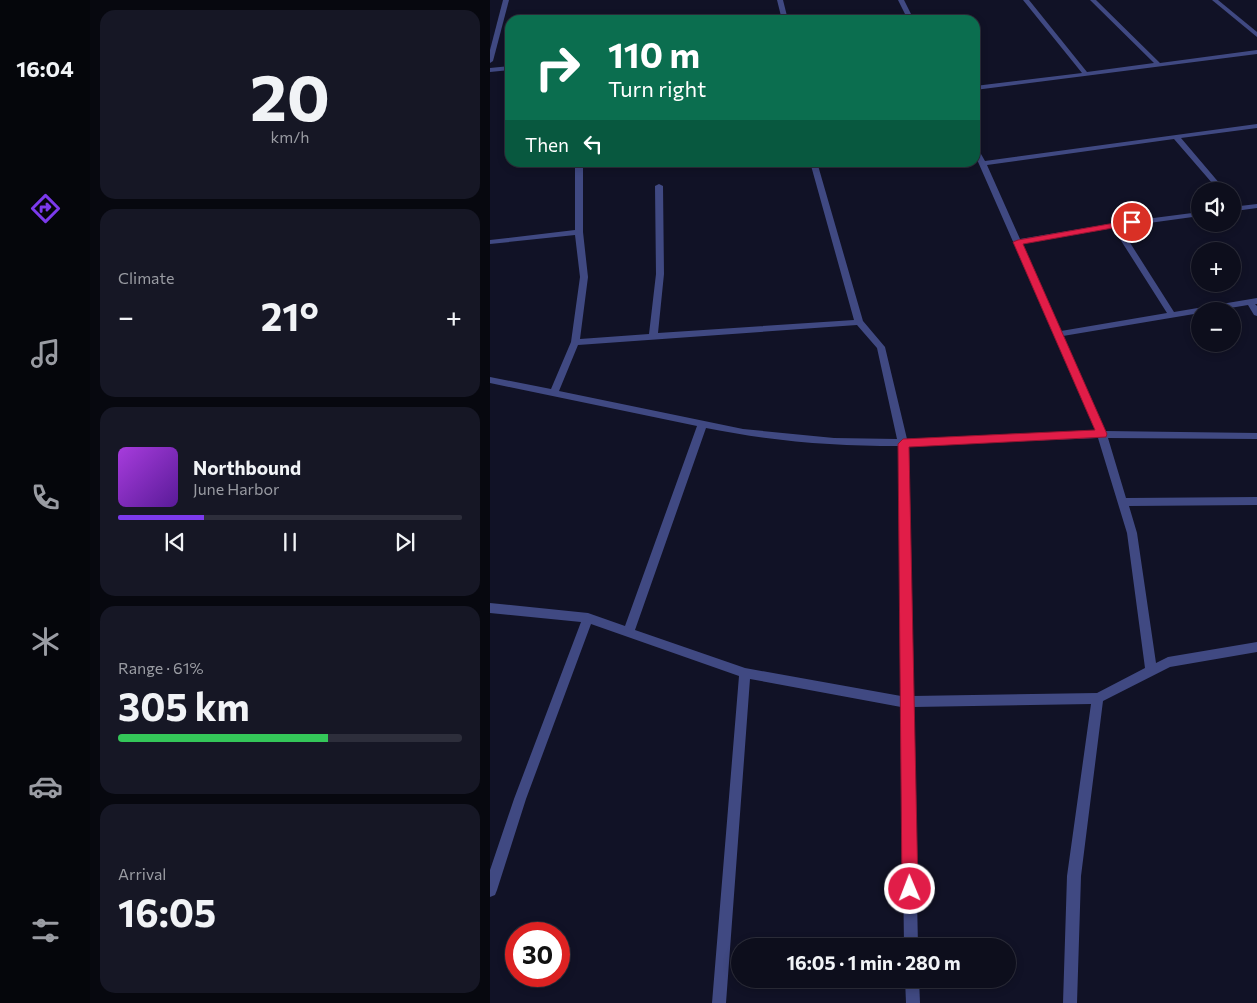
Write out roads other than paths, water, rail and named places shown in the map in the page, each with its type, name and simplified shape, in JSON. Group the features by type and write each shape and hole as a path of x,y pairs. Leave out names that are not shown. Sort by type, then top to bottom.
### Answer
{"street":[{"path":"490,62 506,0"},
{"path":"780,0 784,15"},
{"path":"901,0 908,15"},
{"path":"1026,0 1086,74"},
{"path":"1093,0 1158,64"},
{"path":"1215,0 1257,35"},
{"path":"980,87 1257,52"},
{"path":"490,70 505,68"},
{"path":"983,163 1257,126"},
{"path":"1176,137 1215,182"},
{"path":"980,157 1102,434 1132,533 1151,671"},
{"path":"554,393 575,342 584,277 579,232 579,167"},
{"path":"814,167 859,322 881,347 903,444 911,938"},
{"path":"653,336 660,274 659,186"},
{"path":"1241,208 1257,206"},
{"path":"1018,242 1115,225 1191,215"},
{"path":"1115,225 1172,315"},
{"path":"490,242 579,232"},
{"path":"1058,334 1253,302 1257,313"},
{"path":"575,342 859,322"},
{"path":"490,380 743,432 834,442 903,444 1102,434 1257,436"},
{"path":"629,632 703,423"},
{"path":"1122,502 1257,501"},
{"path":"490,608 588,618 745,673 906,702 1098,698 1168,662 1257,647"},
{"path":"490,890 520,800 588,618"},
{"path":"719,1003 745,673"},
{"path":"1070,1003 1074,876 1098,698"},
{"path":"912,988 912,1003"}]}
